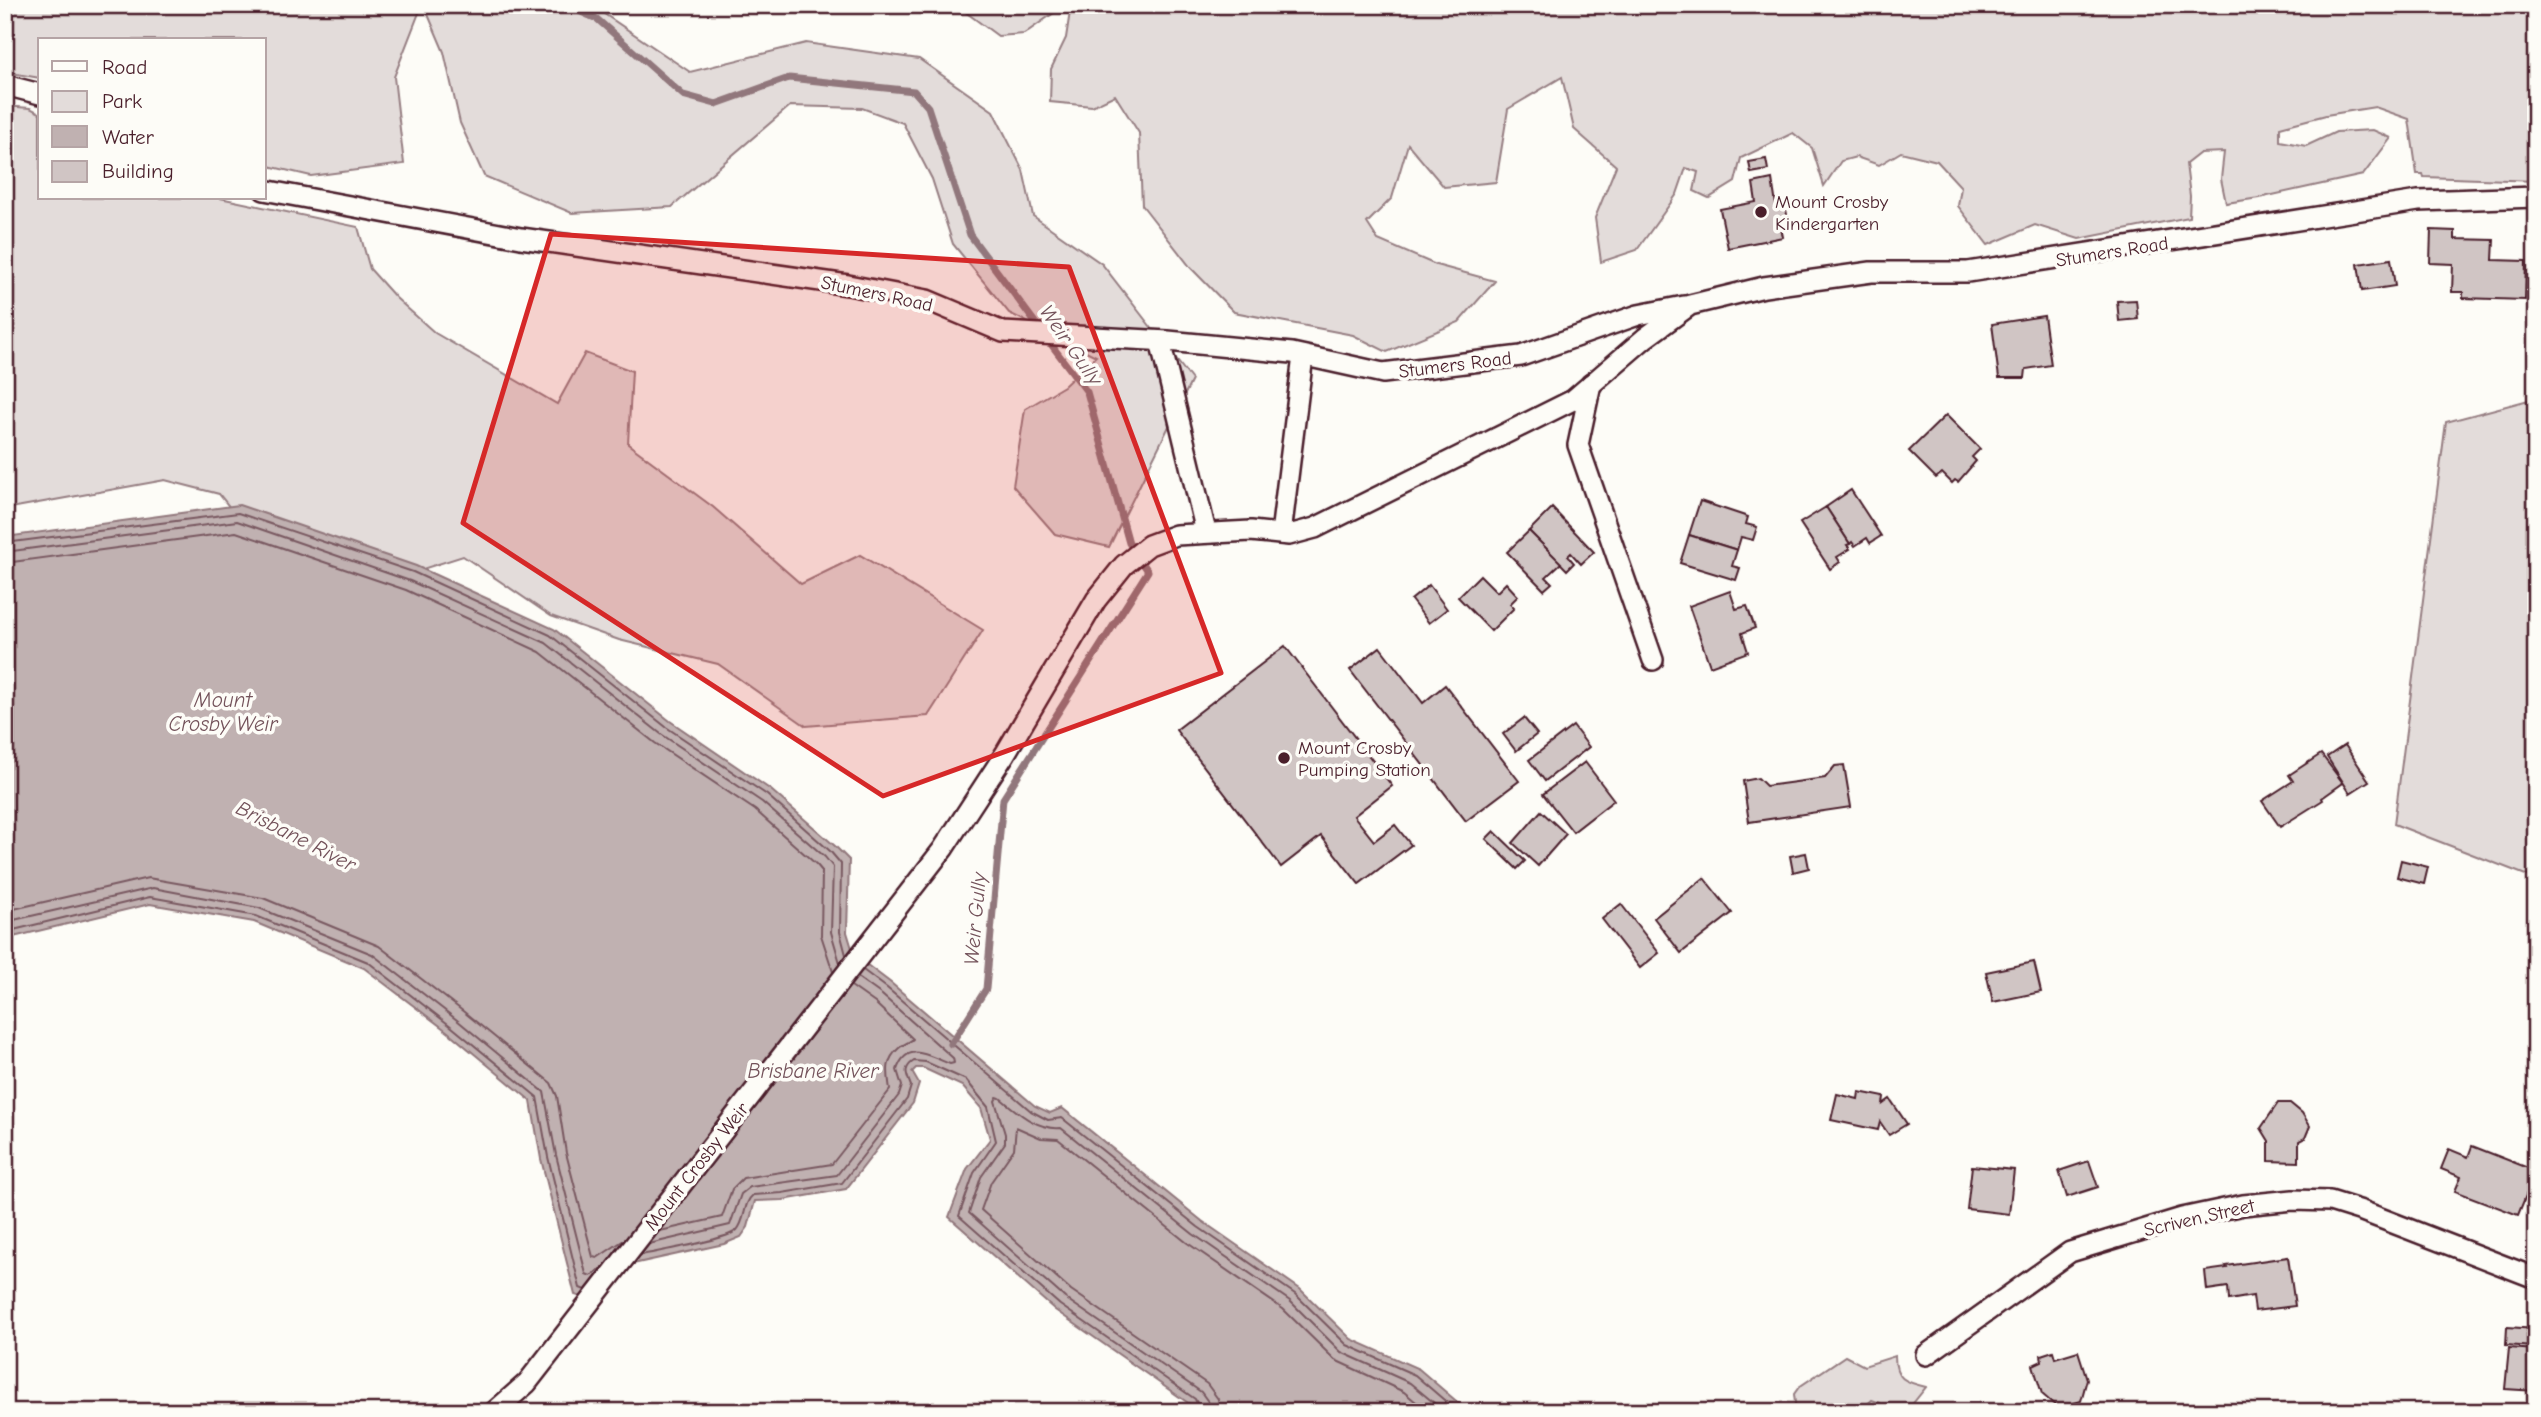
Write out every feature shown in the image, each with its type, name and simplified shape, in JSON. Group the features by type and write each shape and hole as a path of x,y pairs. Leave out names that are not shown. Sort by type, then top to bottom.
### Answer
{"street":[{"path":"5,85 38,93"},
{"name":"Stumers Road","path":"266,190 521,238 848,285 927,300 1003,332 1160,341 1303,356 1382,373 1521,356 1638,315 1763,287 1871,272 1968,272 2418,201 2536,197"},
{"name":"Stumers Road","path":"943,849 1005,754 1096,600 1124,565 1149,545 1176,535 1251,531 1289,535 1315,528 1573,400 1645,338 1690,304"},
{"path":"1160,341 1206,532"},
{"path":"1281,534 1303,356"},
{"path":"1591,384 1578,445 1653,660"},
{"name":"Mount Crosby Weir","path":"494,1412 527,1383 943,849"},
{"name":"Scriven Street","path":"1926,1355 2070,1252 2182,1218 2243,1205 2293,1200 2330,1201 2536,1276"}],"highlighted area":[{"path":"551,234 1069,267 1221,673 883,796 463,523"}],"green space":[{"path":"5,5 422,5 394,77 404,164 311,176 266,165 266,38 38,38 38,78 5,72"},
{"path":"424,5 602,5 600,11 690,72 806,43 919,59 993,111 1023,170 1033,216 1102,264 1192,380 1109,547 1055,534 1013,486 1025,409 1064,386 1096,356 1009,313 953,244 932,179 903,123 862,108 790,106 672,207 572,213 484,176 460,123 444,52"},
{"path":"956,5 1065,5 1024,34 998,36"},
{"path":"1071,5 2536,5 2536,181 2424,177 2423,174 2417,174 2409,119 2375,107 2326,115 2280,127 2280,141 2306,146 2336,132 2373,130 2391,138 2363,175 2226,203 2221,179 2224,152 2200,153 2186,164 2190,196 2189,217 2079,239 2035,225 1988,245 1958,206 1961,187 1937,161 1901,152 1879,165 1856,157 1841,161 1824,186 1812,148 1793,133 1741,158 1735,182 1709,198 1694,191 1698,172 1686,168 1677,194 1637,250 1601,262 1595,218 1616,166 1574,129 1562,77 1508,109 1496,182 1444,187 1408,144 1392,198 1367,223 1378,240 1436,265 1495,281 1459,322 1387,352 1353,335 1234,312 1191,268 1142,205 1139,133 1115,95 1092,106 1050,102 1051,69 1066,38"},
{"path":"5,106 30,108 38,112 38,200 230,200 358,227 370,269 396,298 435,333 557,404 585,353 632,371 628,444 713,507 801,584 860,555 983,630 928,716 806,726 718,664 619,640 551,616 463,556 382,582 262,548 219,494 165,480 5,509"},
{"path":"2536,398 2536,879 2394,824 2446,422"},
{"path":"1845,1356 1864,1366 1895,1356 1899,1375 1926,1387 1906,1412 1878,1412 1880,1403 1872,1400 1861,1410 1796,1412 1794,1394 1799,1387"}],"water":[{"name":"Mount Crosby Weir","path":"239,505 416,566 554,629 670,721 771,790 849,860 847,932 854,955 891,983 1035,1106 1050,1113 1062,1108 1202,1221 1300,1289 1351,1339 1419,1369 1469,1412 1196,1412 1191,1405 1055,1310 949,1217 967,1169 990,1139 981,1108 962,1086 923,1068 916,1068 912,1072 919,1084 913,1103 846,1189 783,1200 755,1201 748,1227 741,1237 724,1244 633,1264 585,1298 575,1295 541,1159 531,1101 448,1032 364,968 254,922 150,904 5,939 5,537"}],"building":[{"path":"1766,159 1768,170 1751,173 1749,162"},
{"path":"1772,179 1776,205 1785,204 1788,220 1780,222 1783,237 1728,248 1720,209 1756,202 1753,183"},
{"path":"2431,230 2455,231 2455,239 2494,240 2493,260 2526,261 2525,300 2463,298 2463,292 2452,292 2453,264 2430,263"},
{"path":"2391,259 2395,286 2362,291 2358,264"},
{"path":"2136,300 2138,319 2119,321 2117,301"},
{"path":"2044,316 2051,365 2026,369 2025,378 1999,378 1992,324"},
{"path":"1946,415 1980,449 1972,457 1976,461 1958,482 1955,480 1952,483 1942,473 1936,478 1909,451"},
{"path":"1851,490 1881,536 1870,543 1867,538 1855,546 1852,542 1850,544 1826,507"},
{"path":"1700,501 1748,517 1746,524 1757,527 1753,540 1741,537 1737,550 1689,535"},
{"path":"1826,507 1850,544 1847,545 1850,549 1837,557 1840,562 1830,569 1800,523"},
{"path":"1552,508 1594,552 1581,564 1571,553 1568,556 1574,563 1567,570 1529,531"},
{"path":"1529,531 1561,563 1546,577 1552,583 1544,590 1507,552"},
{"path":"1689,535 1737,550 1732,566 1740,568 1736,580 1680,563"},
{"path":"1480,575 1497,592 1506,583 1518,596 1510,604 1514,608 1491,631 1458,597"},
{"path":"1429,585 1447,609 1429,623 1411,600"},
{"path":"1730,591 1736,609 1747,606 1755,628 1742,633 1748,652 1710,666 1689,606"},
{"name":"Mount Crosby Pumping Station","path":"1285,646 1392,786 1354,816 1374,841 1395,825 1411,845 1359,884 1321,836 1281,867 1176,730"},
{"path":"1380,647 1423,703 1445,685 1519,781 1466,821 1350,670"},
{"path":"1524,718 1537,734 1516,751 1503,734"},
{"path":"1573,726 1589,747 1545,781 1529,760"},
{"path":"2345,745 2369,781 2350,793 2327,757"},
{"path":"2321,754 2343,783 2322,798 2323,800 2280,827 2262,801 2293,781 2289,775"},
{"path":"1585,762 1614,800 1573,832 1543,794"},
{"path":"1844,765 1851,807 1749,822 1743,781 1758,778 1766,786 1825,778 1835,766"},
{"path":"1541,811 1566,834 1538,866 1513,843"},
{"path":"1494,831 1525,861 1517,869 1486,839"},
{"path":"1806,853 1809,868 1793,872 1790,856"},
{"path":"2401,860 2428,867 2424,884 2397,877"},
{"path":"1704,878 1732,913 1681,953 1654,918"},
{"path":"1621,904 1659,953 1640,968 1602,919"},
{"path":"2034,962 2041,992 1993,1002 1986,972"},
{"path":"1859,1092 1884,1097 1883,1104 1890,1099 1907,1124 1889,1135 1880,1122 1878,1130 1831,1120 1837,1094 1858,1099"},
{"path":"2278,1103 2290,1103 2302,1113 2310,1126 2305,1138 2299,1141 2299,1162 2269,1161 2269,1141 2261,1128"},
{"path":"2472,1146 2536,1171 2518,1215 2455,1191 2461,1177 2441,1169 2449,1149 2468,1157"},
{"path":"2089,1161 2098,1187 2067,1197 2059,1171"},
{"path":"1972,1166 2014,1170 2009,1214 1967,1209"},
{"path":"2288,1257 2295,1306 2255,1311 2253,1296 2229,1300 2228,1287 2207,1290 2205,1271"},
{"path":"2507,1327 2536,1329 2534,1347 2506,1345"},
{"path":"2509,1348 2536,1350 2536,1391 2505,1389"},
{"path":"2053,1351 2055,1358 2078,1351 2087,1379 2081,1401 2058,1408 2042,1394 2033,1365 2042,1361 2041,1355"}],"waterway":[{"name":"Weir Gully","path":"565,5 597,19 683,95 716,104 789,78 914,91 928,107 970,235 1040,329"},
{"name":"Weir Gully","path":"951,1044 986,989 1003,799 1148,571 1129,543 1087,392 1047,339"}],"place":[{"name":"Mount Crosby Kindergarten","path":"1761,212"},
{"name":"Mount Crosby Pumping Station","path":"1284,758"}],"water label":[{"name":"Brisbane River","path":"296,836"},
{"name":"Brisbane River","path":"813,1071"}]}
